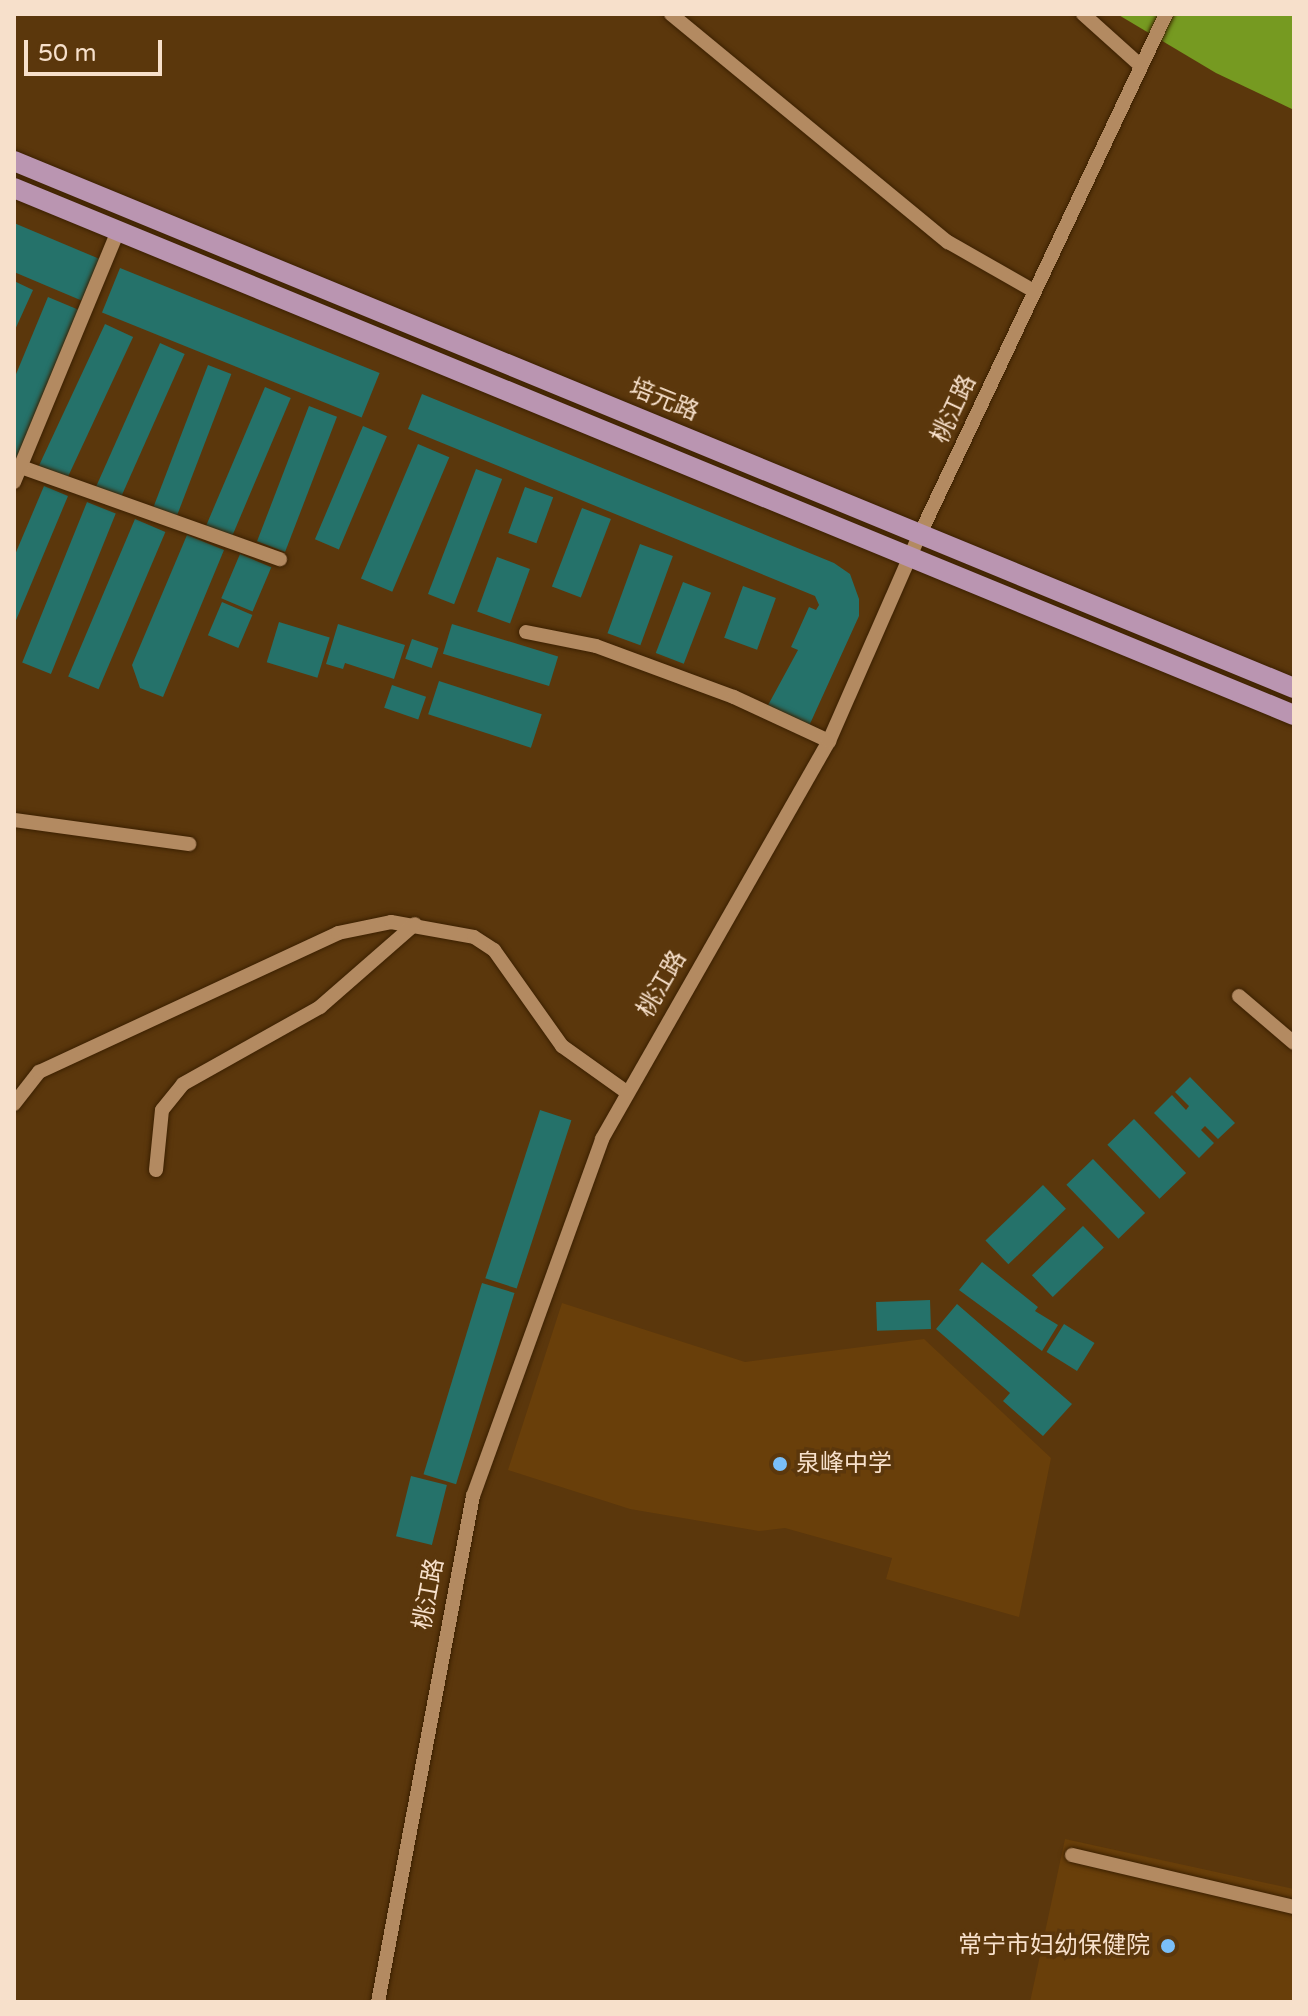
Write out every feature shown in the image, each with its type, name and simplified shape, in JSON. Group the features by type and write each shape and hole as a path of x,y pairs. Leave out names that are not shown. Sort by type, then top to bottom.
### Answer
{"main road":[{"name":"培元路","path":"14,161 1294,688"},
{"path":"14,188 1294,715"}],"street":[{"path":"671,14 948,242 1034,291"},
{"path":"1083,14 1141,66"},
{"name":"桃江路","path":"378,2002 473,1496 602,1139 625,1091 829,741 920,534 1166,14"},
{"path":"118,231 16,476 280,559"},
{"path":"526,632 596,646 734,697 829,741"},
{"path":"14,820 189,844"},
{"path":"16,1095 39,1072 338,933 391,922 474,937 494,950 562,1046 625,1091"},
{"path":"156,1170 162,1110 183,1084 320,1007 415,924"},
{"path":"1239,996 1294,1043"},
{"path":"1072,1855 1294,1907"}],"shaded area":[{"path":"1117,14 1294,14 1294,110 1216,73"},
{"name":"泉峰中学","path":"562,1303 745,1362 924,1339 1051,1458 1019,1617 886,1579 892,1558 785,1528 759,1531 630,1509 508,1470"},
{"name":"常宁市妇幼保健院","path":"1065,1839 1294,1889 1294,2002 1030,2002"}],"building":[{"path":"14,223 102,260 85,302 14,272"},
{"path":"120,268 380,373 362,417 102,313"},
{"path":"14,281 33,290 14,332"},
{"path":"48,297 79,310 14,465 14,379"},
{"path":"105,324 133,337 66,480 38,467"},
{"path":"160,343 185,354 120,500 95,489"},
{"path":"208,365 231,374 177,517 153,508"},
{"path":"265,387 291,398 232,537 206,526"},
{"path":"422,394 834,563 850,574 859,599 859,616 809,726 767,707 798,650 791,647 809,607 816,610 819,605 815,596 408,429"},
{"path":"309,406 337,417 285,552 257,541"},
{"path":"363,426 387,436 339,549 315,539"},
{"path":"418,444 449,457 392,592 361,578"},
{"path":"476,469 502,479 454,604 428,594"},
{"path":"44,486 68,496 14,625 14,557"},
{"path":"525,487 553,497 536,543 508,533"},
{"path":"87,502 116,514 51,674 22,662"},
{"path":"582,508 611,519 581,598 552,586"},
{"path":"135,519 165,532 99,689 68,676"},
{"path":"187,535 224,550 163,697 140,688 132,665"},
{"path":"640,544 673,556 640,645 608,633"},
{"path":"240,554 271,567 253,611 221,598"},
{"path":"497,557 530,569 510,623 477,612"},
{"path":"683,582 711,593 684,664 656,653"},
{"path":"743,586 776,598 757,650 724,638"},
{"path":"222,602 252,615 238,648 208,635"},
{"path":"279,622 330,637 317,678 267,662"},
{"path":"338,624 405,645 394,679 345,663 343,669 326,664"},
{"path":"452,624 558,656 549,686 443,654"},
{"path":"412,639 438,648 432,668 405,659"},
{"path":"439,681 542,714 531,748 428,714"},
{"path":"392,685 426,697 418,719 384,708"},
{"path":"1190,1077 1235,1123 1218,1139 1205,1126 1201,1130 1214,1143 1199,1158 1154,1113 1172,1095 1186,1110 1189,1106 1175,1092"},
{"path":"540,1110 571,1120 517,1289 485,1278"},
{"path":"1134,1119 1186,1173 1159,1199 1107,1145"},
{"path":"1093,1159 1145,1213 1118,1239 1066,1185"},
{"path":"1043,1185 1066,1209 1008,1264 985,1241"},
{"path":"1083,1226 1104,1248 1053,1297 1032,1275"},
{"path":"982,1262 1038,1307 1035,1311 1058,1325 1042,1351 959,1290"},
{"path":"482,1283 515,1293 456,1484 424,1474"},
{"path":"930,1300 931,1329 877,1331 876,1302"},
{"path":"957,1304 1072,1404 1043,1436 1003,1401 1010,1393 936,1329"},
{"path":"1064,1324 1095,1343 1077,1371 1047,1352"},
{"path":"411,1476 447,1485 432,1545 396,1536"}],"place":[{"name":"泉峰中学","path":"780,1464"},
{"name":"常宁市妇幼保健院","path":"1168,1946"}]}
